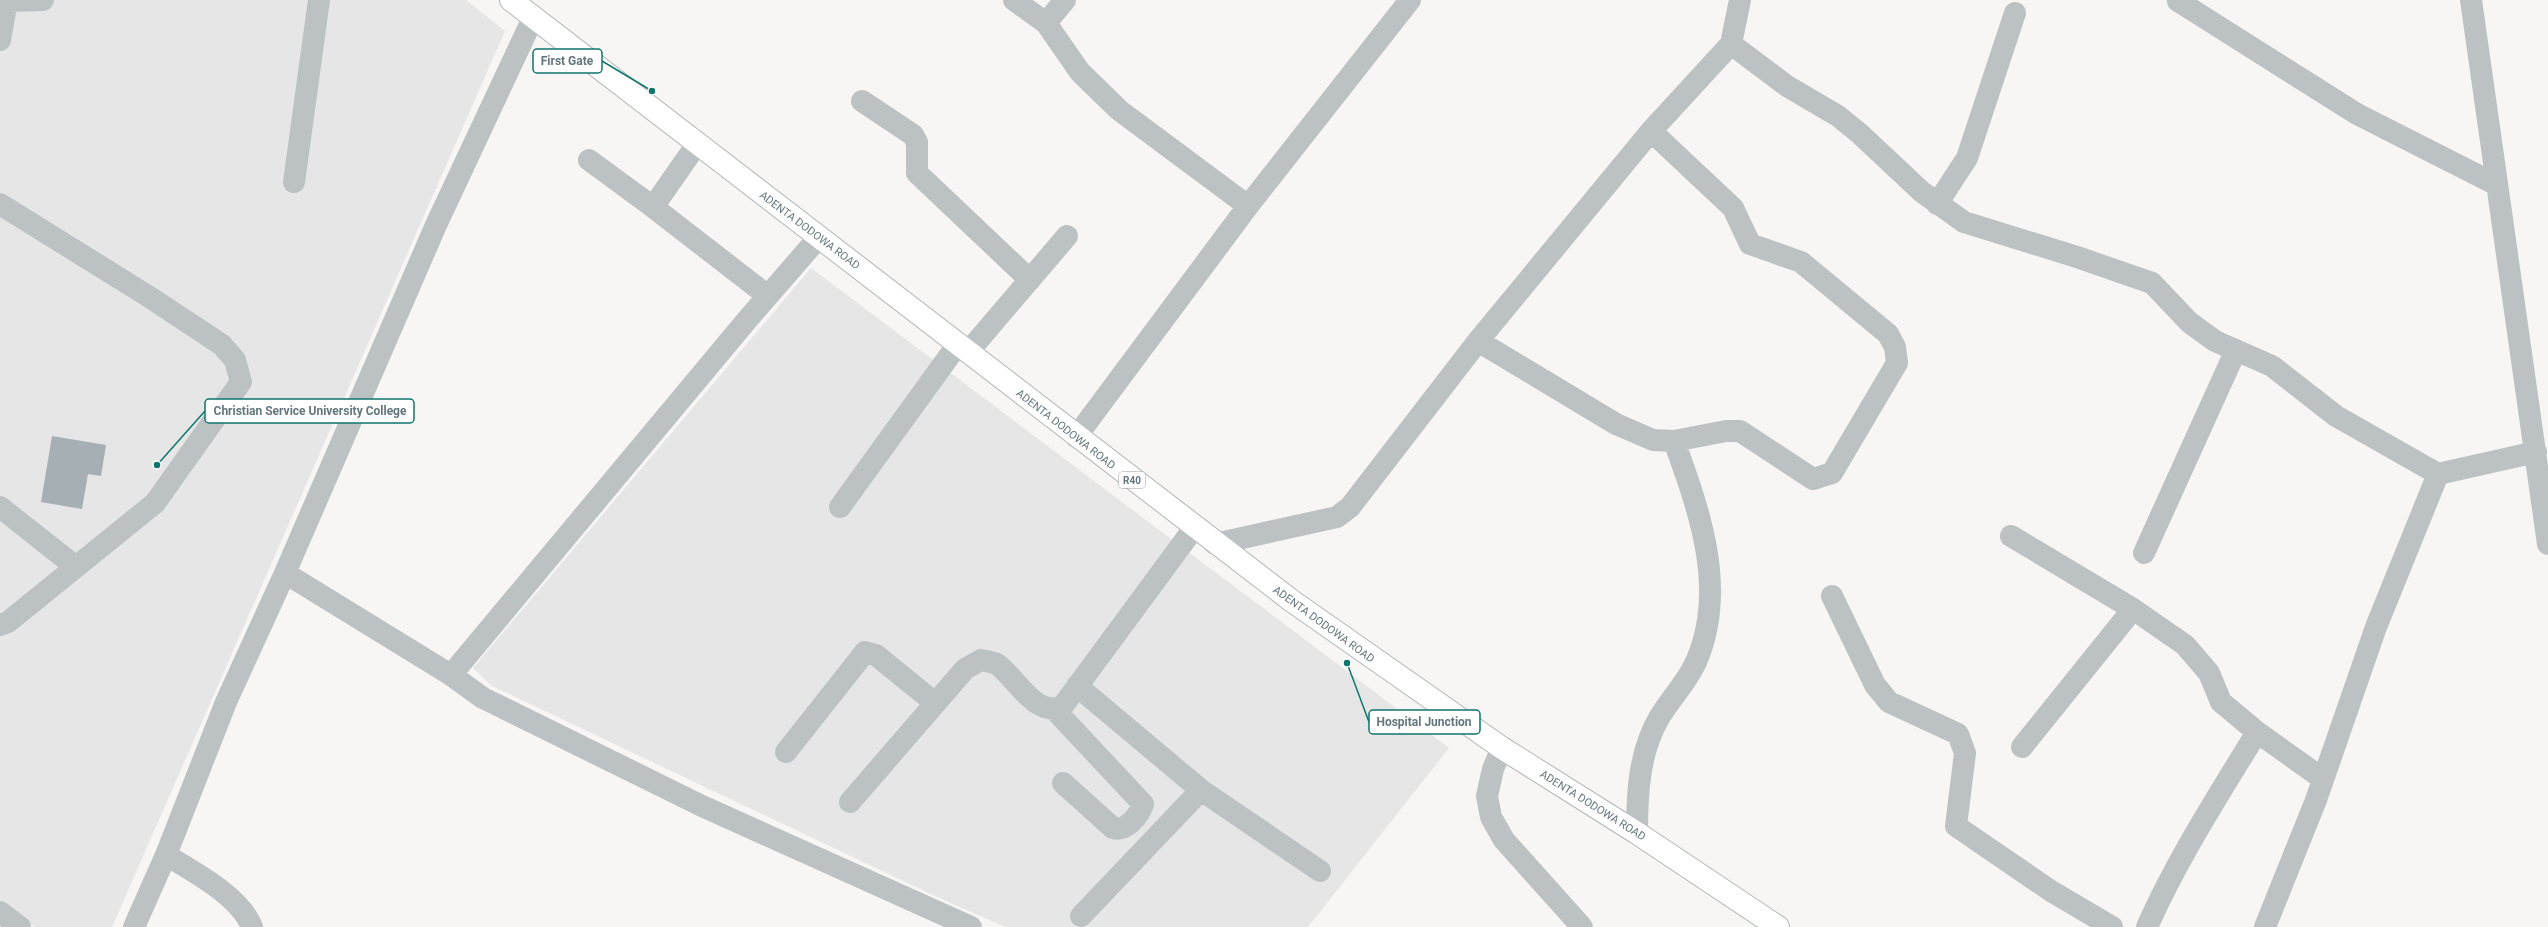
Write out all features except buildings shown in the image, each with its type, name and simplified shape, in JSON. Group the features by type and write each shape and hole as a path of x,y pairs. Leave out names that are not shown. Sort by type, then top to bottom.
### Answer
{"main road":[{"name":"ADENTA DODOWA ROAD","path":"511,0 1215,544 1341,636 1502,748 1637,833 1778,927"}],"street":[{"path":"0,40 7,1 43,0"},
{"path":"294,182 319,0"},
{"path":"1014,0 1046,23 1080,72 1118,110 1248,206"},
{"path":"1046,23 1064,0"},
{"path":"1076,437 1248,206 1410,0"},
{"path":"1215,544 1337,517 1363,492 1478,341 1651,131 1731,44 1740,0"},
{"path":"2178,0 2357,114 2497,185"},
{"path":"2471,0 2548,544"},
{"path":"1937,204 1967,158 2015,13"},
{"path":"134,927 166,855 226,702 285,573 436,225 533,18"},
{"path":"1731,44 1787,86 1843,120 1937,204 1964,222 2143,279 2152,284 2189,322 2215,341 2272,366 2336,416 2438,474 2536,452"},
{"path":"862,101 912,135 917,142 917,172 1030,280"},
{"path":"1478,341 1616,424 1653,440 1674,440 1726,431 1740,431 1813,480 1832,473 1897,364 1895,347 1888,334 1801,262 1750,244 1733,208 1651,131"},
{"path":"653,207 697,144"},
{"path":"589,160 653,207 768,296"},
{"path":"0,204 151,298 222,345 235,360 241,382 155,503 8,622 0,625"},
{"path":"840,507 963,348 1030,280 1067,236"},
{"path":"451,675 819,237"},
{"path":"2144,553 2236,350"},
{"path":"1637,833 1637,792 1644,757 1659,718 1684,683 1696,663 1706,627 1711,587 1705,542 1695,500 1674,440"},
{"path":"2265,927 2324,779 2376,627 2438,474"},
{"path":"0,507 76,567"},
{"path":"850,802 965,669 981,660 996,664 1040,706 1054,709 1062,707 1194,528"},
{"path":"2011,536 2133,609 2185,645 2209,673 2221,702 2257,732 2324,779"},
{"path":"285,573 451,675 483,698 702,806 971,927"},
{"path":"1832,596 1875,685 1889,702 1958,734 1965,753 1956,826 2051,891 2112,927"},
{"path":"2022,747 2133,609"},
{"path":"786,752 865,652 876,654 935,703"},
{"path":"1077,686 1201,790 1320,871"},
{"path":"1054,709 1143,804 1141,811 1125,828 1119,830 1113,828 1062,783"},
{"path":"2146,927 2195,835 2257,732"},
{"path":"1502,748 1493,769 1487,796 1491,817 1504,840 1582,927"},
{"path":"1081,916 1201,790"},
{"path":"166,855 210,882 248,916 252,927"},
{"path":"0,912 20,927"}],"shaded area":[{"path":"0,0 466,0 505,31 112,927 35,927 0,900"},
{"path":"811,268 1449,748 1308,927 1005,927 935,896 492,686 473,668"}],"place":[{"name":"First Gate","path":"652,91"},
{"name":"Christian Service University College","path":"157,465"},
{"name":"Hospital Junction","path":"1347,663"}]}
